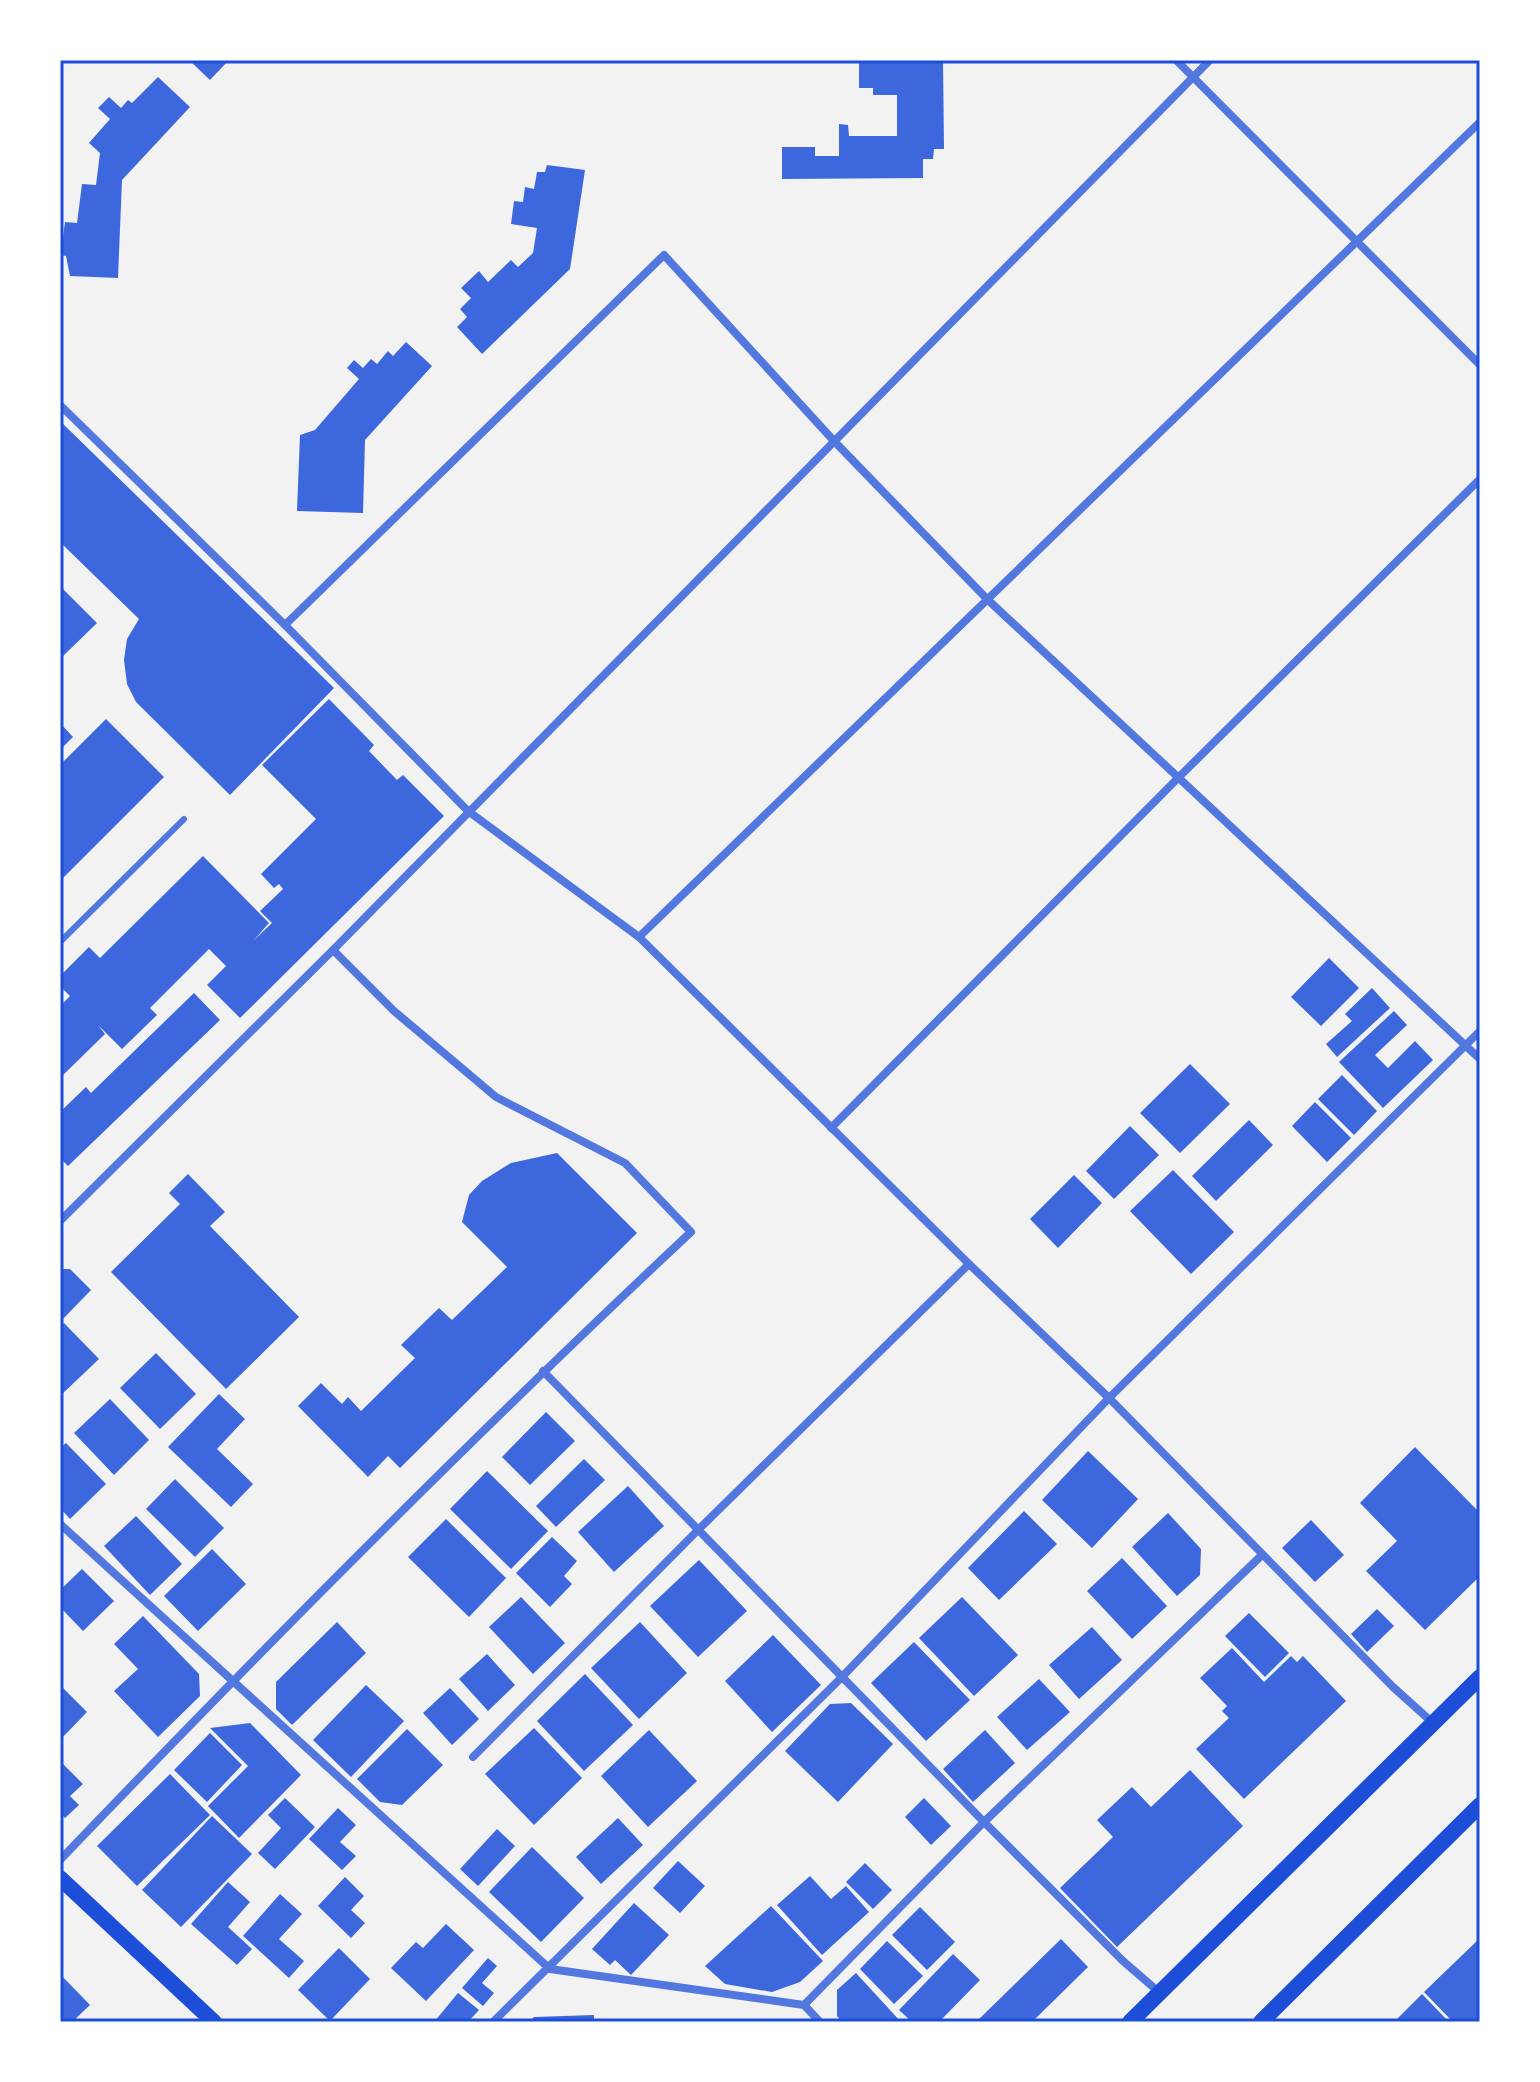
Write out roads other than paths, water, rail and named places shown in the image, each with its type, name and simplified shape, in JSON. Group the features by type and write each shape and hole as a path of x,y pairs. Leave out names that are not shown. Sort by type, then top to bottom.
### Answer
{"main road":[{"path":"1130,2022 1480,1677"},
{"path":"1261,2022 1480,1805"},
{"path":"60,1878 214,2022"}],"street":[{"path":"1176,60 1480,365"},
{"path":"60,1221 333,950 1210,60"},
{"path":"639,937 1480,122"},
{"path":"285,625 664,255 834,441 987,599 1480,1059"},
{"path":"60,405 285,625 468,811 639,937 1109,1398 1433,1724"},
{"path":"831,1128 1480,479"},
{"path":"60,1860 233,1680 543,1371 691,1232 625,1163 496,1097 394,1011 333,950"},
{"path":"493,2022 842,1677 1109,1398 1480,1031"},
{"path":"473,1757 969,1264"},
{"path":"543,1371 984,1822 1123,1961 1160,1993"},
{"path":"60,1524 550,1969 804,2005 820,2022"},
{"path":"804,2005 984,1822 1262,1555"}],"lane":[{"path":"60,942 184,819"}]}
